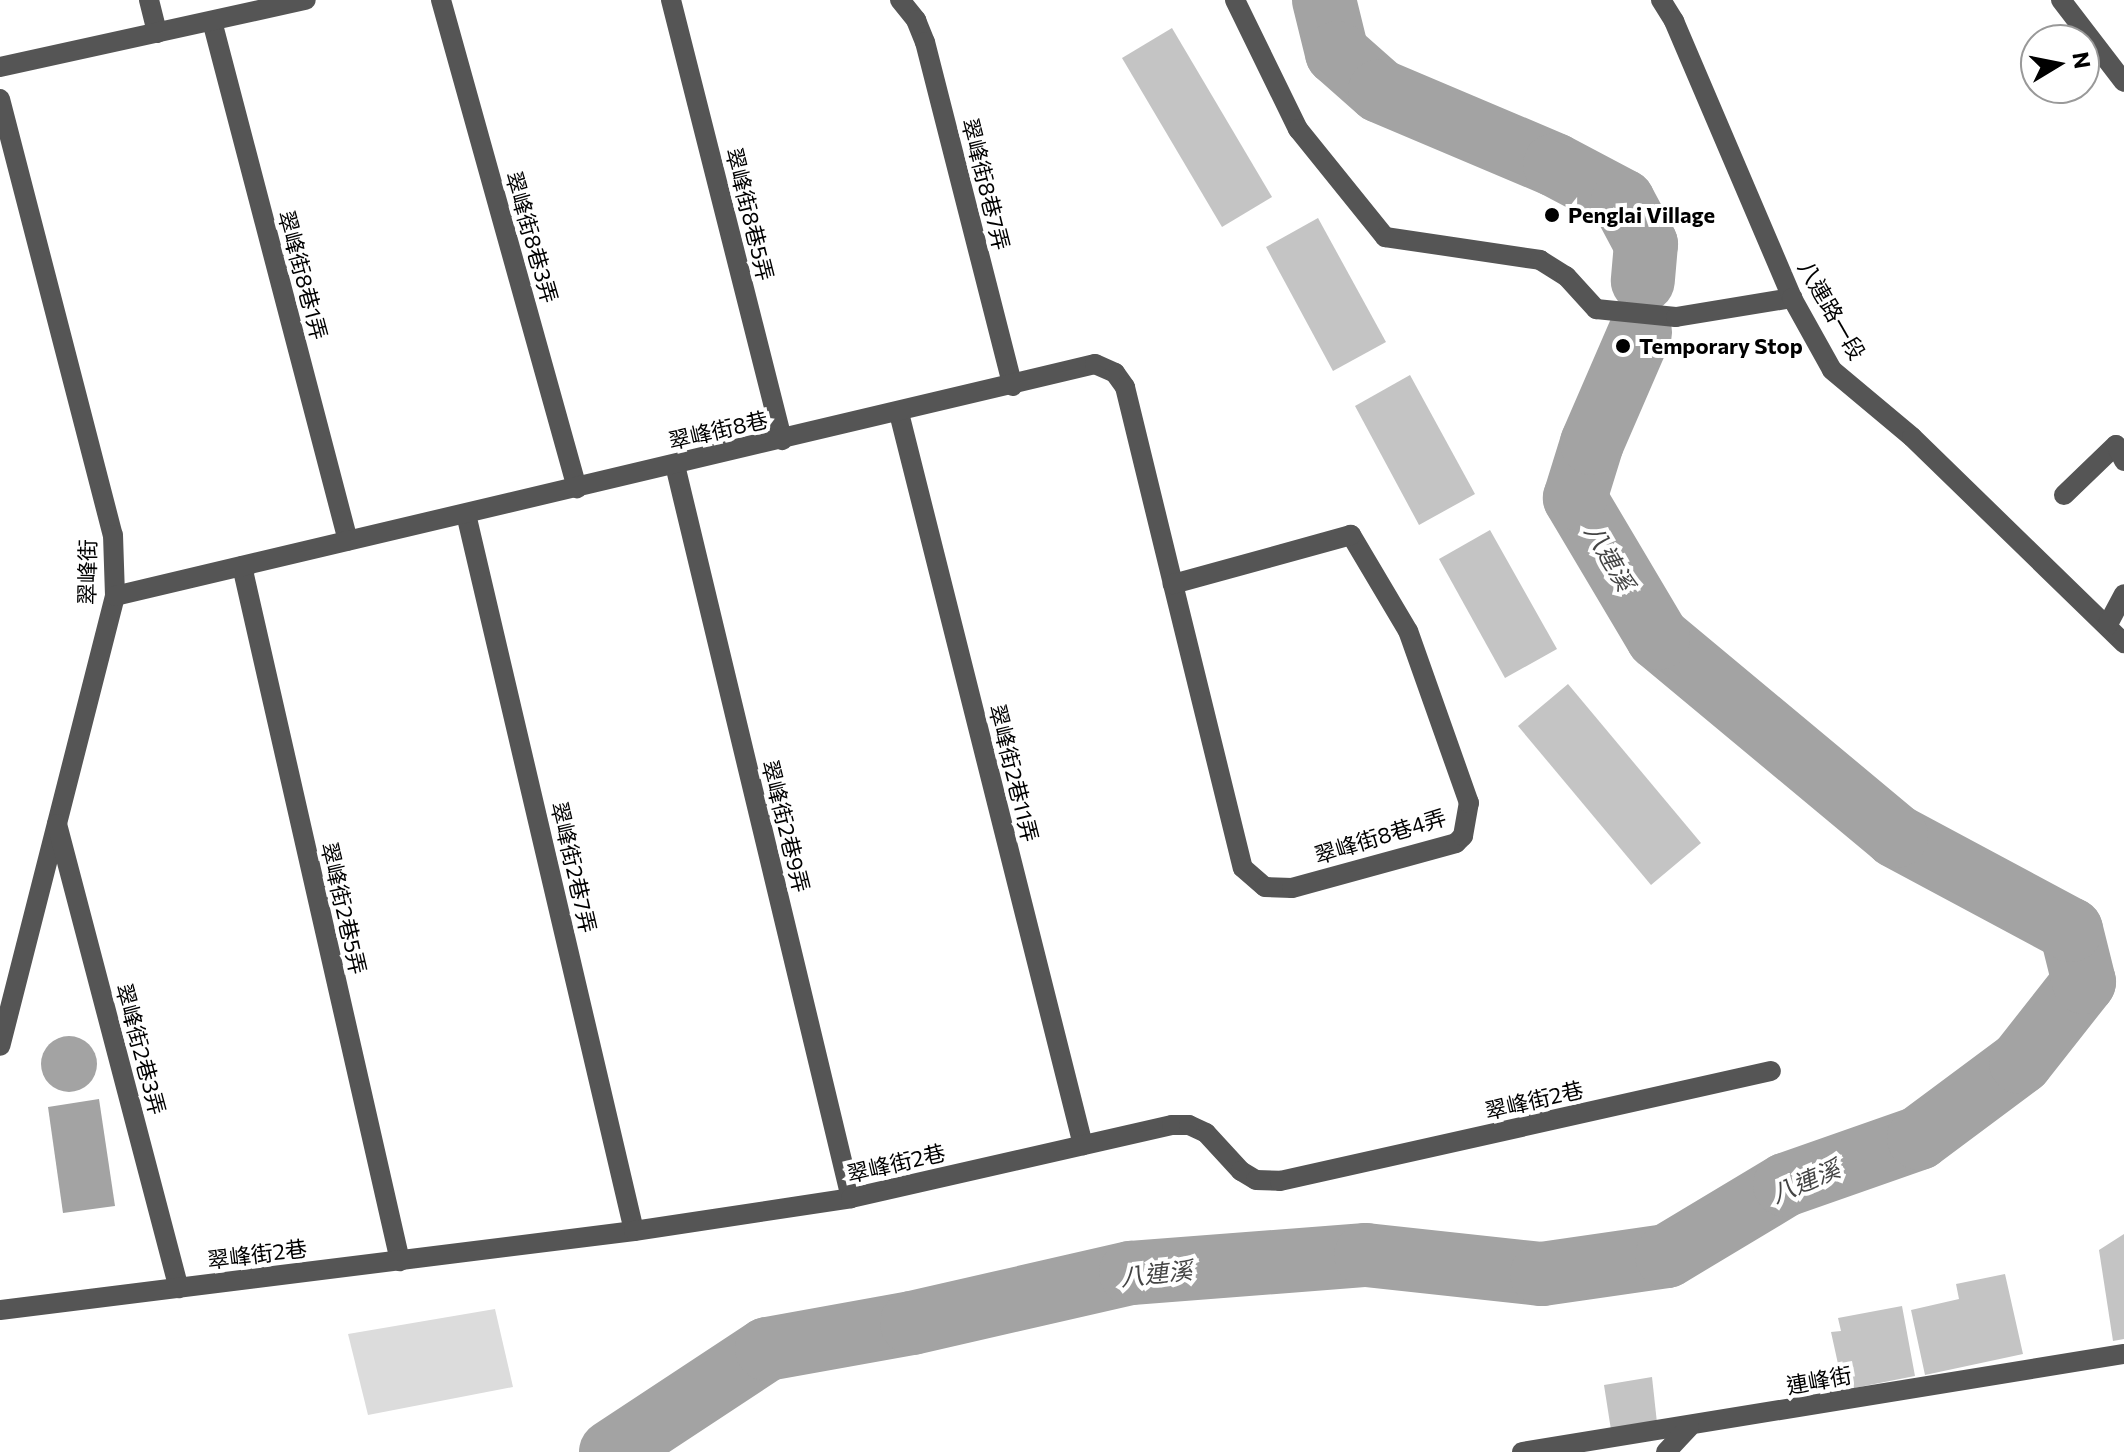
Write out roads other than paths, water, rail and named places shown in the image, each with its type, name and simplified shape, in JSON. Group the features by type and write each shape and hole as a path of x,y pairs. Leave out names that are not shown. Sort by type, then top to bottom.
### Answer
{"street":[{"path":"149,0 157,33"},
{"path":"0,67 306,0"},
{"name":"翠峰街8巷3弄","path":"441,0 577,488"},
{"name":"翠峰街8巷5弄","path":"671,0 782,440"},
{"name":"翠峰街8巷7弄","path":"900,0 916,20 925,42 1013,386"},
{"path":"1235,0 1298,129 1385,237 1540,260 1566,276 1596,309 1676,317 1792,298"},
{"name":"八連路一段","path":"1661,0 1674,21 1792,298 1832,370 1912,437 2124,643"},
{"path":"2061,0 2124,82"},
{"name":"翠峰街8巷1弄","path":"212,21 348,541"},
{"name":"翠峰街","path":"0,99 113,535 115,596 0,1046"},
{"name":"翠峰街8巷","path":"115,596 899,413 1095,364 1115,373 1125,387 1173,584"},
{"name":"翠峰街2巷11弄","path":"899,413 1083,1145"},
{"path":"2064,495 2121,448"},
{"name":"翠峰街2巷9弄","path":"675,465 851,1198"},
{"name":"翠峰街2巷7弄","path":"466,514 634,1231"},
{"name":"翠峰街8巷4弄","path":"1351,535 1408,631 1469,803 1463,836 1456,843 1292,888 1265,887 1254,881 1243,868 1173,584 1351,535"},
{"name":"翠峰街2巷5弄","path":"242,566 400,1261"},
{"path":"2107,626 2124,594"},
{"name":"翠峰街2巷3弄","path":"57,823 179,1288"},
{"name":"翠峰街2巷","path":"0,1310 634,1231 851,1198 1083,1145 1189,1125 1206,1133 1241,1171 1256,1180 1280,1181 1771,1071"},
{"name":"連峰街","path":"1522,1452 2124,1354"},
{"path":"1666,1452 1689,1427"}],"waterway":[{"name":"八連溪","path":"1324,0 1337,53 1380,91 1555,165 1623,201 1646,244 1643,281"},
{"name":"八連溪","path":"611,1452 767,1349 912,1323 1131,1273 1366,1255 1542,1274 1667,1256 1785,1185 1919,1138 2021,1062 2084,982 2071,930 1896,836 1658,638 1575,498 1592,443 1640,332"}],"place":[{"name":"Penglai Village","path":"1552,215"},
{"name":"Temporary Stop","path":"1623,346"}]}
